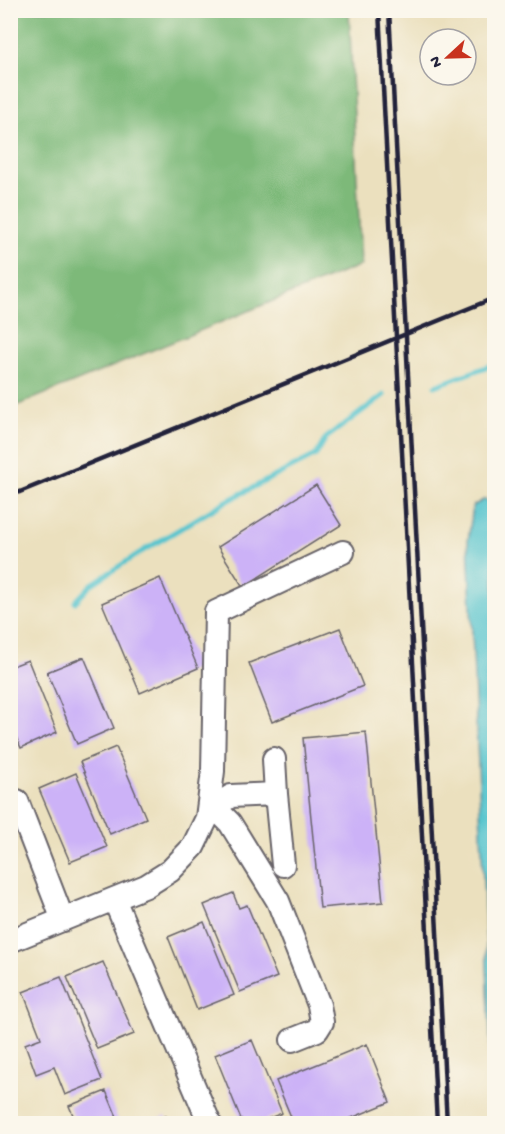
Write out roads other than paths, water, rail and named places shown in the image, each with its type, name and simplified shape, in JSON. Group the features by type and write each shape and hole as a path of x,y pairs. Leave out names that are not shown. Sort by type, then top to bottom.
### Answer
{"street":[{"path":"10,941 146,886 170,871 193,847 207,818 213,771 216,612 343,552"},
{"path":"274,759 283,865"},
{"path":"208,811 231,796 276,794"},
{"path":"17,801 63,920"},
{"path":"208,811 222,815 230,823 278,901 319,1005 322,1023 317,1030 292,1040"},
{"path":"114,899 210,1124"}],"water":[{"path":"485,499 494,506 494,1080 491,1056 468,541 473,506"}],"waterway":[{"path":"435,386 494,364"},
{"path":"75,602 92,584 141,552 225,502 316,455 326,438 384,395"}],"railway":[{"path":"379,10 437,1124"},
{"path":"389,10 447,1124"},
{"path":"10,496 494,298"}]}
